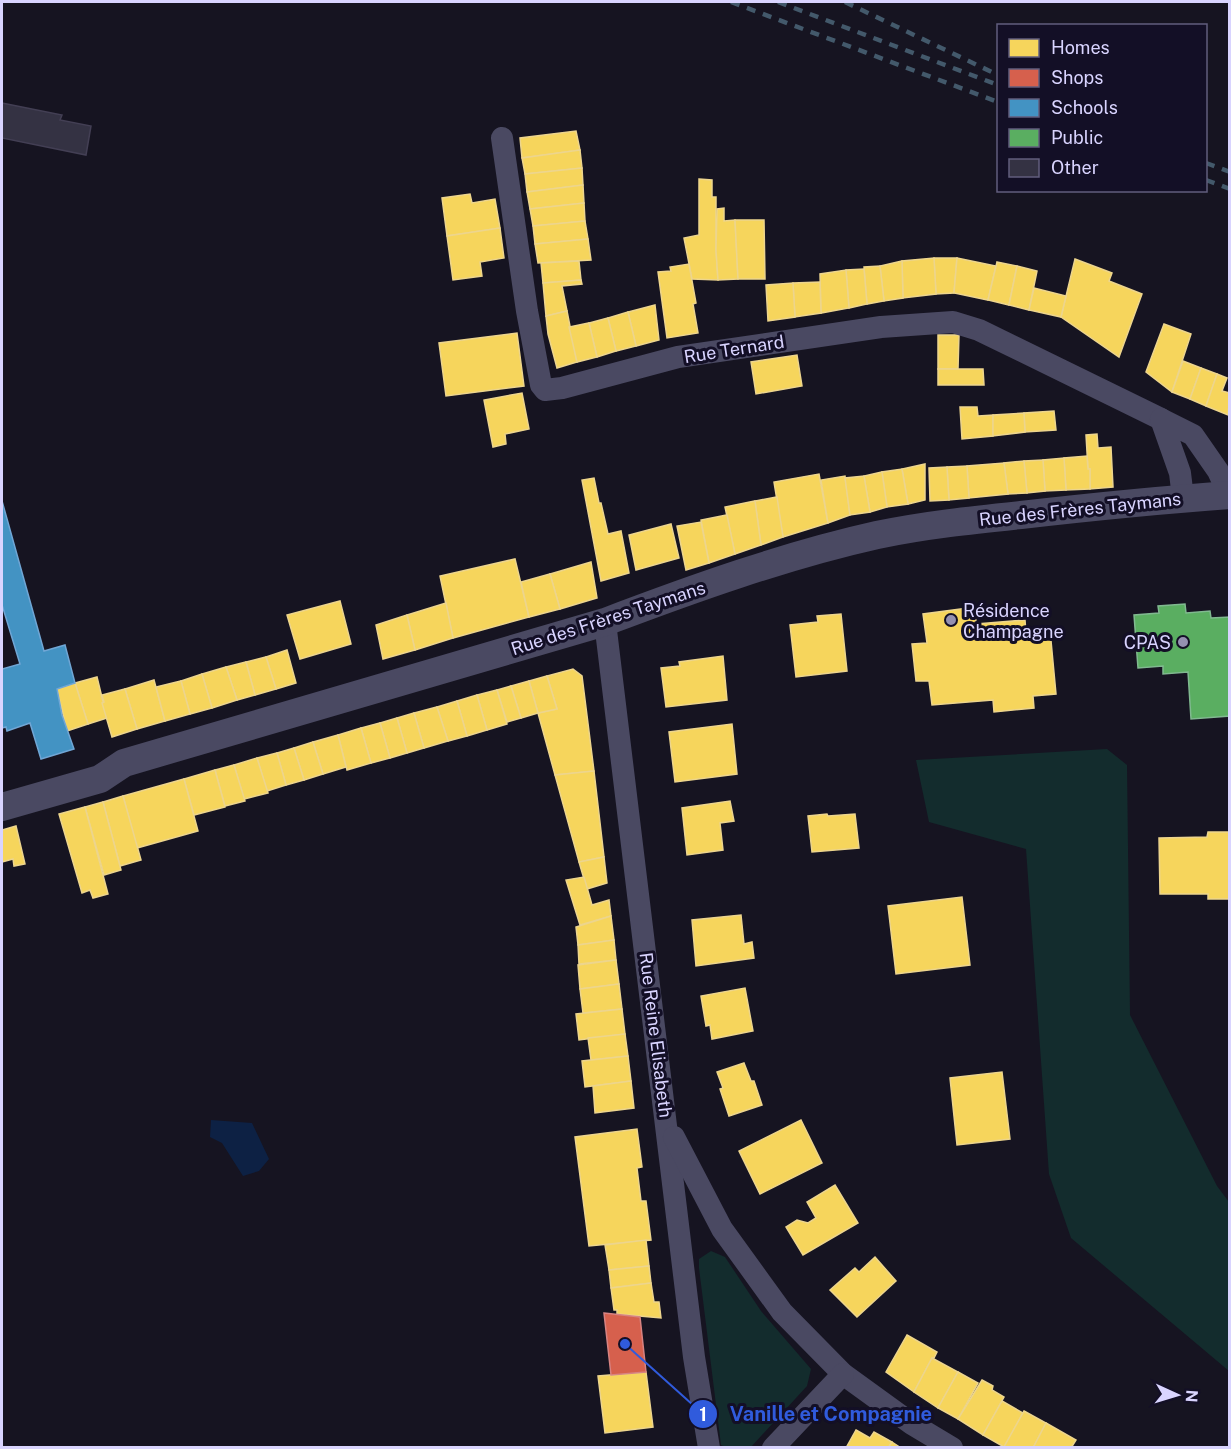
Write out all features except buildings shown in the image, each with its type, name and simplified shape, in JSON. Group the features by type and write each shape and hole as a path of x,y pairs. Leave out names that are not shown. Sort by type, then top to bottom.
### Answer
{"street":[{"name":"Rue Ternard","path":"502,138 527,311 541,385 545,390 562,388 678,357 881,327 953,322 979,330 1193,435 1218,471 1229,495"},
{"path":"1161,419 1180,473 1183,498"},
{"name":"Rue des Frères Taymans","path":"2,807 100,779 124,763 605,622 659,602 814,552 878,535 941,524 1147,500 1229,495"},
{"name":"Rue Reine Elisabeth","path":"605,622 694,1357 709,1448"},
{"path":"667,1124 722,1228 782,1312 843,1374 912,1424 952,1448"},
{"path":"773,1448 843,1374"}],"green space":[{"path":"1107,749 1127,765 1130,1015 1217,1186 1229,1202 1229,1371 1071,1238 1049,1174 1026,849 929,822 916,760"},
{"path":"711,1251 725,1257 761,1311 811,1369 807,1386 751,1447 721,1445 699,1268 699,1259"}],"water":[{"path":"211,1120 252,1123 269,1159 259,1171 243,1176 222,1143 210,1137"}],"railway":[{"path":"731,2 997,102"},
{"path":"778,2 997,85"},
{"path":"845,2 997,75"},
{"path":"1207,163 1230,172"},
{"path":"1207,180 1230,189"}],"place":[{"name":"Résidence Champagne","path":"951,620"},
{"name":"CPAS","path":"1183,642"},
{"name":"Vanille et Compagnie","path":"625,1344"}]}
